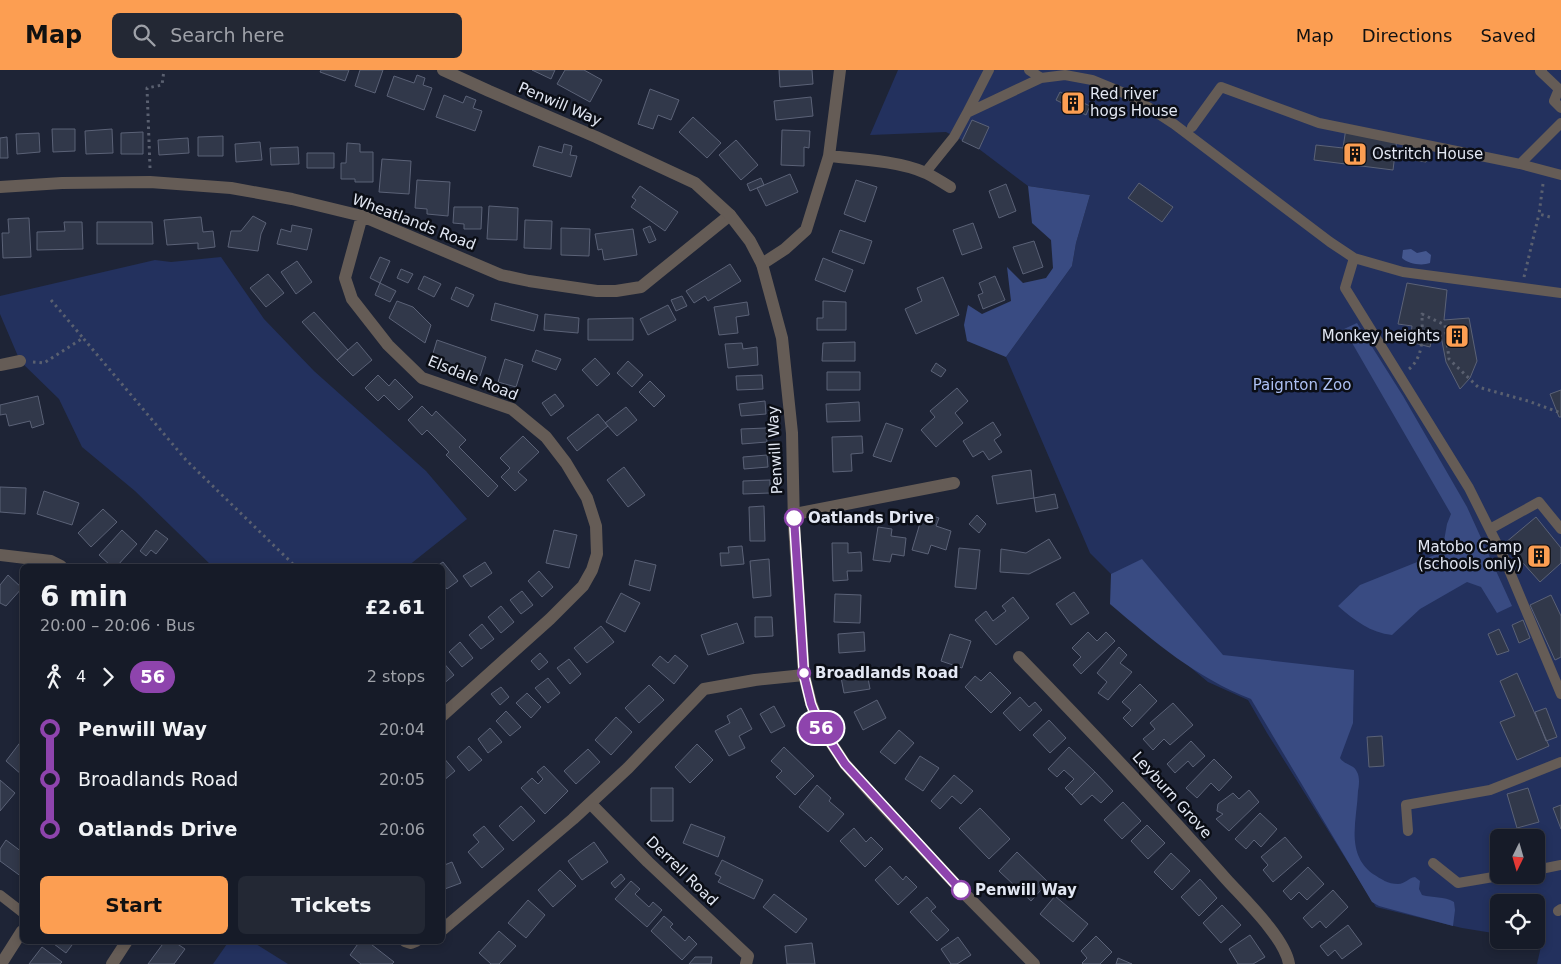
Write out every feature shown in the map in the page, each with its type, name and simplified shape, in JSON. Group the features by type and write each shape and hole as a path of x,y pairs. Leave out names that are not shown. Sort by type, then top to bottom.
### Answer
{"street":[{"name":"Penwill Way","path":"443,70 695,183 730,215 750,241 762,264 782,338 792,433 794,525 804,675 811,704 820,726 845,764 961,890 1034,964"},
{"path":"762,264 785,249 806,230 829,156 840,70"},
{"path":"829,156 879,162 926,173 950,187"},
{"name":"Wheatlands Road","path":"0,187 62,183 150,182 232,188 292,199 362,216 501,275 596,291 616,291 641,287 730,215"},
{"name":"Elsdale Road","path":"362,216 345,278 352,299 388,345 422,378 512,409 546,437 566,463 587,498 596,526 597,554 592,570 583,586 550,619 445,713"},
{"path":"0,364 20,361"},
{"path":"794,514 954,483"},
{"path":"0,554 52,561 57,564"},
{"name":"Leyburn Grove","path":"1019,657 1147,789 1242,896 1272,932 1288,958 1289,964"},
{"path":"445,927 573,819 628,768 704,689 755,680 804,675"},
{"name":"Derrell Road","path":"590,803 648,862 748,956 746,964"},
{"path":"1,964 20,934"},
{"path":"112,964 125,944"}],"lane":[{"path":"926,173 954,137 989,70"},
{"path":"1029,70 1041,78"},
{"path":"1542,70 1540,71 1559,89 1554,101 1561,108"},
{"path":"967,113 1041,78 1065,75 1092,80 1130,96 1174,124 1354,258 1403,272 1561,293"},
{"path":"1192,127 1220,87 1319,124 1520,164 1561,176"},
{"path":"1520,164 1561,123"},
{"path":"1354,258 1345,288 1469,488 1490,529 1561,694"},
{"path":"1490,529 1539,502 1561,529"},
{"path":"1408,832 1406,805 1490,790 1561,762"},
{"path":"1433,863 1458,883 1490,878"},
{"path":"1545,868 1561,865"},
{"path":"0,895 20,910"}],"path":[{"path":"150,182 147,88 162,85 164,70"},
{"path":"1522,288 1539,214 1545,171"},
{"path":"1539,214 1550,217"},
{"path":"51,300 186,460 293,564"},
{"path":"1400,375 1417,362 1422,345 1422,314 1444,325 1449,358 1478,387 1528,401 1561,413"},
{"path":"20,361 44,364 83,338"}],"green space":[{"name":"Paignton Zoo","path":"898,70 1561,70 1561,964 1537,964 1540,949 1545,949 1545,894 1490,894 1490,933 1462,928 1376,907 1248,700 1208,682 1113,603 1111,574 1090,553 1006,357 1072,266 1076,243 1090,195 1028,186 979,149 946,132 870,135"},
{"path":"221,257 264,319 314,371 426,471 467,519 411,564 210,564 135,491 82,447 59,399 20,361 0,314 0,296 155,260 171,262"},
{"path":"227,944 256,944 288,964 213,964"}],"shaded area":[{"path":"1028,186 1090,195 1076,243 1072,266 1006,357 967,341 964,325 968,305 982,314 1011,301 1007,267 1023,283 1046,278 1053,268 1051,240 1032,223"},
{"path":"1411,249 1417,253 1426,251 1431,255 1430,263 1415,264 1402,258 1403,250"},
{"path":"1357,323 1403,396 1467,507 1512,606 1497,613 1481,587 1467,582 1420,609 1392,635 1377,632 1363,625 1338,606 1360,585 1442,552 1447,524 1451,514 1344,329"},
{"path":"1142,559 1223,655 1354,670 1353,723 1340,758 1354,767 1359,776 1355,836 1359,856 1364,866 1385,881 1400,884 1415,877 1420,881 1419,889 1422,895 1454,902 1453,926 1379,906 1372,902 1251,699 1194,670 1110,604 1111,574"}],"building":[{"path":"321,70 349,70 345,81 320,72"},
{"path":"360,70 383,70 375,93 355,86"},
{"path":"532,70 555,70 551,79"},
{"path":"565,70 584,70 602,80 590,102 557,84"},
{"path":"779,70 812,70 813,84 780,87"},
{"path":"417,75 425,78 423,85 432,88 424,110 387,96 394,76 414,83"},
{"path":"650,89 679,100 671,120 658,115 653,129 638,124"},
{"name":"Red river hogs House","path":"1060,92 1090,106 1086,115 1056,100"},
{"path":"444,95 463,103 466,96 476,100 473,108 482,111 475,131 436,117"},
{"path":"811,97 813,116 776,120 774,101"},
{"path":"693,117 721,143 707,158 679,132"},
{"path":"972,120 989,127 979,149 962,141"},
{"name":"Ostritch House","path":"1346,128 1397,138 1393,170 1314,160 1316,145 1343,148"},
{"path":"52,129 75,129 75,151 53,152"},
{"path":"112,129 113,153 86,154 85,131"},
{"path":"782,130 810,131 809,148 804,147 804,166 781,165"},
{"path":"143,132 143,154 121,154 121,133"},
{"path":"39,133 40,152 17,154 16,134"},
{"path":"223,136 223,156 198,156 198,137"},
{"path":"7,137 8,158 0,158 0,138"},
{"path":"188,138 189,153 159,155 158,140"},
{"path":"736,140 758,165 741,180 719,155"},
{"path":"260,142 262,160 236,162 235,144"},
{"path":"347,143 360,144 360,152 373,152 373,182 355,182 355,179 341,179 341,163 346,163"},
{"path":"564,144 572,146 570,155 577,156 571,177 533,166 539,146 562,153"},
{"path":"1403,146 1428,150 1426,162 1401,158"},
{"path":"298,147 299,164 271,165 270,148"},
{"path":"307,153 334,153 334,168 307,168"},
{"path":"382,159 411,161 409,194 379,192"},
{"path":"790,174 798,192 766,206 757,188"},
{"path":"761,178 764,185 750,191 747,184"},
{"path":"417,180 450,182 448,216 427,214 427,209 415,208"},
{"path":"856,180 877,187 865,222 844,214"},
{"path":"1139,183 1173,207 1162,222 1128,198"},
{"path":"1006,184 1016,211 999,218 989,191"},
{"path":"640,186 678,212 665,231 631,207 636,200 632,197"},
{"path":"489,206 518,208 517,240 487,239"},
{"path":"454,207 482,207 481,229 464,229 464,224 453,223"},
{"path":"253,216 266,223 261,234 258,251 228,247 231,231 241,231"},
{"path":"201,217 203,232 213,231 215,247 198,249 198,243 167,245 164,220"},
{"path":"29,218 31,257 3,258 2,233 9,233 8,219"},
{"path":"525,220 552,221 551,249 524,248"},
{"path":"64,222 82,222 83,249 37,250 37,232 65,231"},
{"path":"97,222 152,222 153,244 97,244"},
{"path":"973,223 982,248 962,255 953,230"},
{"path":"292,225 312,229 307,250 277,244 281,229 291,232"},
{"path":"650,226 656,240 649,243 643,229"},
{"path":"561,228 590,229 589,256 561,255"},
{"path":"633,229 637,255 604,260 602,249 598,250 595,234"},
{"path":"840,230 872,241 864,264 832,252"},
{"path":"1034,241 1043,267 1023,274 1013,247"},
{"path":"380,257 390,261 380,283 370,278"},
{"path":"823,258 853,270 845,292 815,280"},
{"path":"297,261 312,282 296,294 281,272"},
{"path":"730,264 741,281 708,301 705,296 694,303 686,291"},
{"path":"401,269 413,274 408,283 397,278"},
{"path":"268,274 284,293 266,307 250,288"},
{"path":"424,276 441,284 434,297 418,289"},
{"path":"995,276 1005,300 983,309 978,295 983,293 979,283"},
{"path":"943,277 959,315 916,334 905,309 922,301 917,288"},
{"path":"380,283 396,291 390,302 375,295"},
{"name":"Monkey heights","path":"1407,283 1447,290 1444,320 1469,318 1477,361 1470,378 1460,389 1446,362 1440,331 1434,330 1430,347 1410,342 1412,326 1398,324"},
{"path":"456,287 474,295 468,307 451,299"},
{"path":"682,296 687,306 676,311 671,300"},
{"path":"397,301 413,307 431,325 425,343 389,318"},
{"path":"823,301 846,302 846,330 817,330 817,318 823,318"},
{"path":"747,302 749,315 736,317 738,333 719,335 714,307"},
{"path":"495,303 538,315 534,331 491,320"},
{"path":"668,305 676,320 648,335 640,319"},
{"path":"314,312 348,350 337,360 302,322"},
{"path":"545,314 579,318 578,333 544,330"},
{"path":"633,318 633,340 588,340 588,319"},
{"path":"437,340 486,357 480,376 431,360"},
{"path":"357,342 372,360 353,376 337,360"},
{"path":"855,342 855,361 822,361 823,343"},
{"path":"742,343 743,349 757,347 758,365 728,368 725,344"},
{"path":"536,350 561,359 556,370 532,361"},
{"path":"595,358 610,374 597,386 582,370"},
{"path":"505,359 523,365 516,387 498,382"},
{"path":"628,361 643,375 632,387 617,373"},
{"path":"936,363 946,370 941,377 931,371"},
{"path":"827,372 860,372 860,390 827,390"},
{"path":"378,375 389,386 395,379 413,397 399,410 384,395 378,401 365,388"},
{"path":"762,375 763,389 737,390 736,376"},
{"path":"650,381 665,396 654,407 639,392"},
{"path":"957,388 968,401 955,413 963,423 936,447 921,430 935,417 930,411"},
{"path":"1561,390 1561,417 1559,417 1550,394"},
{"path":"555,394 564,406 551,416 542,403"},
{"path":"38,396 44,424 32,428 30,421 9,426 6,414 0,415 0,405"},
{"path":"765,401 766,414 741,416 739,404"},
{"path":"859,402 860,421 827,422 826,404"},
{"path":"422,406 432,416 436,411 466,440 459,447 498,486 488,497 446,455 449,452 427,430 422,435 408,420"},
{"path":"626,407 637,420 617,436 605,423"},
{"path":"598,414 608,426 577,451 567,438"},
{"path":"993,422 1001,435 994,440 1002,452 989,460 983,451 973,457 963,441"},
{"path":"886,423 903,429 891,462 873,456"},
{"path":"766,428 767,442 742,444 741,429"},
{"path":"523,436 539,452 518,472 527,480 515,491 501,477 510,468 500,458"},
{"path":"862,436 863,453 851,454 852,471 833,472 832,437"},
{"path":"767,455 768,467 744,469 743,457"},
{"path":"624,467 645,495 628,507 607,480"},
{"path":"1031,470 1034,498 997,504 992,476"},
{"path":"770,480 770,493 743,494 743,481"},
{"path":"0,487 26,488 25,514 0,512"},
{"path":"44,491 79,503 72,525 37,514"},
{"path":"1055,494 1058,508 1036,512 1034,498"},
{"path":"764,506 765,541 750,541 749,507"},
{"path":"103,509 117,522 91,547 78,533"},
{"path":"923,513 939,518 936,526 951,531 946,550 931,545 928,554 912,550"},
{"path":"977,515 986,524 979,533 969,524"},
{"name":"Matobo Camp (schools only)","path":"1536,517 1561,548 1561,563 1540,582 1505,543"},
{"path":"878,527 892,529 891,536 906,538 904,556 892,554 890,562 873,560"},
{"path":"122,530 137,544 119,564 109,564 99,555"},
{"path":"156,530 168,539 156,554 151,550 146,556 140,551"},
{"path":"554,530 577,535 569,568 546,563"},
{"path":"1049,539 1061,558 1029,574 1000,572 1001,549 1026,553"},
{"path":"832,543 848,543 848,553 861,552 862,571 847,571 848,580 833,581"},
{"path":"742,546 744,564 721,566 720,553 729,553 728,547"},
{"path":"959,548 980,550 976,589 955,587"},
{"path":"769,559 771,596 753,598 750,561"},
{"path":"635,560 656,565 650,591 629,585"},
{"path":"485,562 492,573 471,587 463,576"},
{"path":"445,565 458,581 447,589 445,587"},
{"path":"539,571 553,587 542,597 528,581"},
{"path":"8,575 20,586 20,590 6,606 0,603 0,585"},
{"path":"522,591 533,605 521,614 510,600"},
{"path":"1074,592 1089,613 1071,625 1056,604"},
{"path":"621,593 640,603 625,632 606,622"},
{"path":"835,594 861,595 860,623 834,622"},
{"path":"1551,595 1561,616 1561,657 1555,660 1530,605"},
{"path":"1013,597 1029,618 996,645 975,620 986,611 993,621 1006,611 1002,606"},
{"path":"501,606 514,622 501,633 488,617"},
{"path":"755,617 772,617 773,636 755,637"},
{"path":"1523,620 1530,638 1519,643 1512,625"},
{"path":"737,623 744,643 708,655 701,635"},
{"path":"482,624 494,639 481,649 469,635"},
{"path":"601,626 614,642 587,663 574,648"},
{"path":"1499,629 1509,651 1497,655 1488,634"},
{"path":"864,632 865,651 839,653 838,634"},
{"path":"1088,632 1097,641 1106,632 1115,641 1081,674 1073,665 1081,657 1072,648"},
{"path":"950,634 971,641 962,668 941,661"},
{"path":"460,642 473,658 462,667 449,652"},
{"path":"1119,647 1127,655 1120,663 1132,672 1108,700 1098,693 1107,682 1097,673"},
{"path":"540,653 548,662 539,670 531,661"},
{"path":"675,655 688,666 674,684 652,665 660,656 668,663"},
{"path":"569,659 581,674 570,684 557,668"},
{"path":"445,664 454,675 445,682"},
{"path":"866,667 870,689 844,693 840,672"},
{"path":"990,672 1011,693 991,713 965,687 975,676 981,681"},
{"path":"1517,673 1549,746 1517,760 1500,722 1515,716 1500,681"},
{"path":"548,678 560,693 548,703 535,688"},
{"path":"1140,684 1157,701 1132,727 1123,718 1131,710 1122,702"},
{"path":"649,685 664,700 639,723 625,708"},
{"path":"501,687 509,697 500,705 491,694"},
{"path":"527,693 541,707 531,718 516,703"},
{"path":"1020,697 1029,707 1035,702 1042,710 1020,731 1003,713"},
{"path":"877,700 886,718 863,730 854,712"},
{"path":"1173,703 1193,725 1170,745 1164,739 1153,750 1143,739 1155,729 1150,723"},
{"path":"774,706 785,726 771,733 760,714"},
{"path":"741,708 752,729 739,736 745,748 729,756 715,731 730,723 727,716"},
{"path":"1546,708 1557,737 1546,741 1535,712"},
{"path":"506,711 521,727 510,736 496,721"},
{"path":"616,717 632,732 611,755 595,740"},
{"path":"1049,720 1066,738 1050,753 1033,735"},
{"path":"490,728 502,742 488,753 478,739"},
{"path":"899,730 914,743 895,764 880,752"},
{"path":"1382,736 1384,766 1369,767 1367,737"},
{"path":"1191,741 1205,756 1193,767 1188,761 1175,773 1167,764"},
{"path":"20,743 20,773 6,761"},
{"path":"697,744 713,760 690,783 675,767"},
{"path":"469,746 482,760 469,771 457,757"},
{"path":"784,747 814,776 795,795 776,777 782,771 771,761"},
{"path":"1069,747 1095,772 1072,795 1065,788 1074,779 1064,770 1057,777 1048,769"},
{"path":"588,749 600,762 576,784 564,771"},
{"path":"920,756 939,768 923,791 905,779"},
{"path":"445,759 455,771 445,779"},
{"path":"1214,759 1232,777 1219,791 1211,783 1197,798 1186,788"},
{"path":"544,766 568,791 545,814 521,788 532,778 538,784 543,779 537,772"},
{"path":"1095,772 1113,791 1101,803 1092,795 1081,805 1072,795"},
{"path":"954,775 973,791 961,804 952,796 940,809 931,801"},
{"path":"0,780 15,793 0,811"},
{"path":"817,785 831,798 829,801 844,814 828,832 799,807"},
{"path":"651,788 673,788 673,821 651,821"},
{"path":"1528,788 1539,822 1517,828 1507,794"},
{"path":"1249,790 1259,802 1229,831 1216,819 1223,814 1217,811 1218,804 1233,793 1239,799"},
{"path":"1123,802 1141,821 1122,839 1104,820"},
{"path":"1561,805 1561,829 1553,808"},
{"path":"521,806 535,821 513,841 499,826"},
{"path":"980,808 1010,839 989,859 959,828"},
{"path":"1260,813 1277,829 1261,847 1254,840 1246,849 1235,839"},
{"path":"691,824 725,837 718,857 683,843"},
{"path":"1147,825 1165,843 1148,859 1131,841"},
{"path":"484,826 504,849 482,868 468,852 479,842 473,835"},
{"path":"854,828 866,842 871,837 883,849 865,867 840,841"},
{"path":"1285,837 1302,857 1273,882 1263,870 1268,865 1261,857"},
{"path":"6,840 20,850 20,876 0,861 0,849"},
{"path":"594,842 608,862 582,880 568,861"},
{"path":"1017,852 1048,882 1031,901 999,871"},
{"path":"1171,853 1190,871 1172,890 1154,872"},
{"path":"722,860 763,880 754,899 718,882 721,877 715,874"},
{"path":"452,862 461,883 445,889 445,865"},
{"path":"890,866 903,880 906,876 917,887 898,905 875,880"},
{"path":"1308,867 1324,884 1307,900 1299,892 1291,900 1283,891"},
{"path":"560,870 576,886 553,907 538,890"},
{"path":"621,874 625,879 615,888 611,883"},
{"path":"1200,879 1217,898 1199,916 1181,897"},
{"path":"631,881 640,889 635,894 649,907 653,902 662,910 647,927 615,899"},
{"path":"1333,890 1348,907 1326,928 1320,921 1312,928 1303,918"},
{"path":"774,894 807,919 796,933 763,907"},
{"path":"1055,896 1088,924 1073,942 1040,914"},
{"path":"927,897 936,907 931,911 949,930 937,941 910,912"},
{"path":"528,900 545,915 526,938 508,923"},
{"path":"1222,905 1241,925 1221,943 1203,923"},
{"path":"664,916 673,924 670,927 685,941 689,936 697,944 682,960 651,931"},
{"path":"1348,925 1362,944 1342,959 1335,950 1328,956 1320,946"},
{"path":"499,931 516,946 499,964 491,964 479,953"},
{"path":"1250,935 1265,957 1253,964 1238,964 1229,949"},
{"path":"1096,936 1112,952 1100,964 1083,964 1087,958 1081,951"},
{"path":"958,937 971,955 957,964 951,964 941,949"},
{"path":"812,943 815,964 787,964 785,946"},
{"path":"54,944 73,944 66,953"},
{"path":"163,944 178,944 185,949 174,964 148,964"},
{"path":"358,944 371,944 394,962 392,964 361,964 350,955"},
{"path":"42,947 62,962 60,964 29,964"},
{"path":"695,957 712,957 711,964 689,964"},
{"path":"1118,958 1132,964 1116,964"}],"bus line":[{"name":"56","path":"794,518 804,675 811,704 820,726 845,764 961,890"}],"place":[{"name":"Red river hogs House","path":"1073,103"},
{"name":"Ostritch House","path":"1355,154"},
{"name":"Monkey heights","path":"1457,336"},
{"name":"Oatlands Drive","path":"794,518"},
{"name":"Matobo Camp (schools only)","path":"1539,556"},
{"name":"Broadlands Road","path":"804,673"},
{"name":"Penwill Way","path":"961,890"}]}
